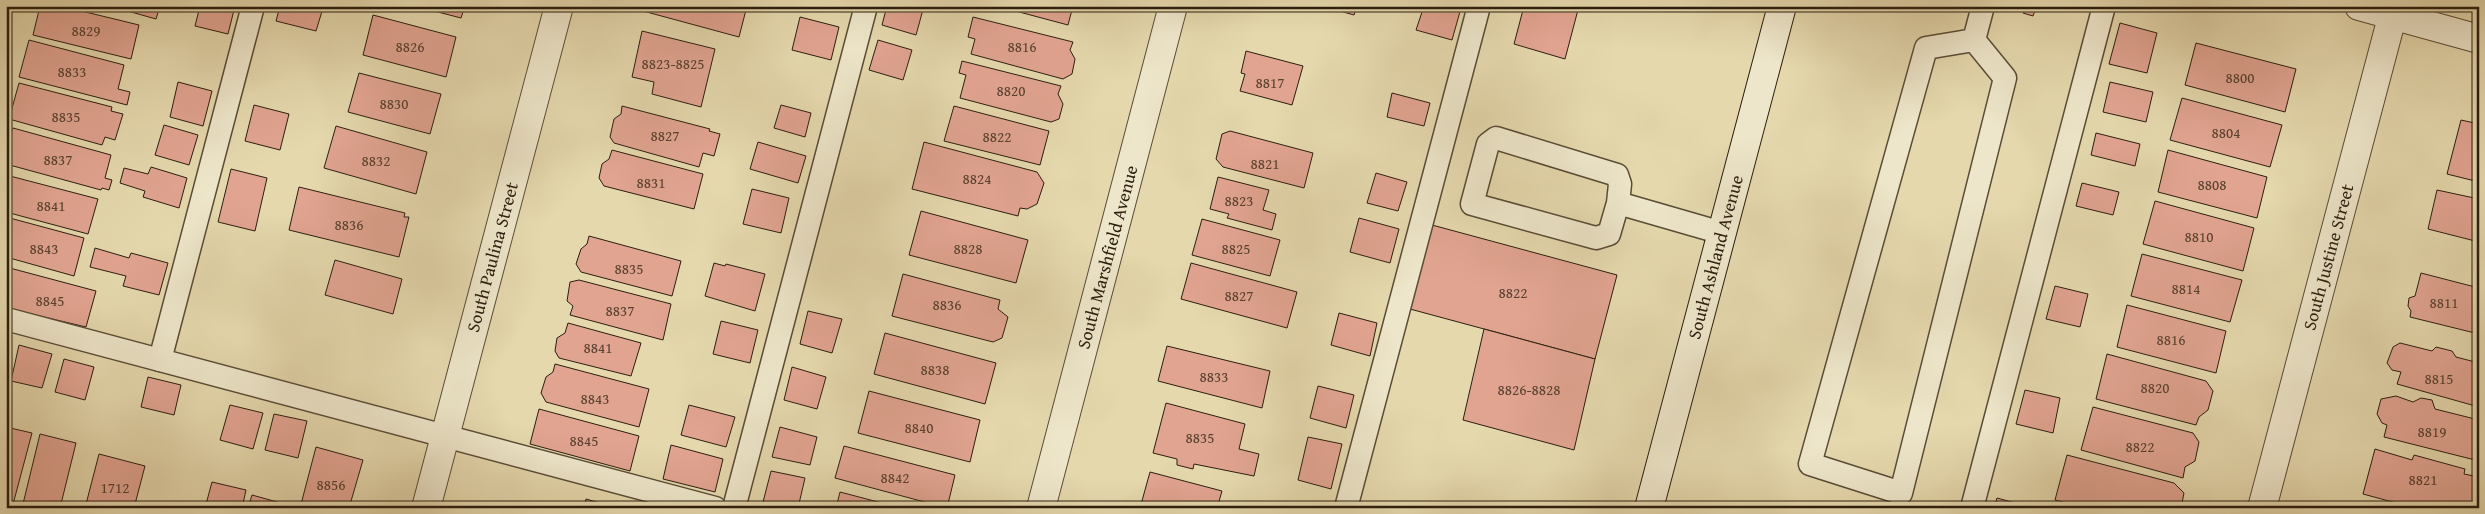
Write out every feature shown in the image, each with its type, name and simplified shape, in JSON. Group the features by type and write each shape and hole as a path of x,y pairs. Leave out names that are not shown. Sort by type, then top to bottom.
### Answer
{"street":[{"name":"South Paulina Street","path":"426,508 558,6"},
{"name":"South Marshfield Avenue","path":"1041,508 1173,6"},
{"name":"South Ashland Avenue","path":"1648,508 1782,6"},
{"path":"2359,6 2394,11 2479,39"},
{"name":"South Justine Street","path":"2262,508 2394,11"}],"lane":[{"path":"160,360 253,6"},
{"path":"734,508 866,6"},
{"path":"1346,508 1479,6"},
{"path":"1974,40 1983,6"},
{"path":"1972,508 2104,6"},
{"path":"1974,40 2006,78 1901,493 1810,464 1926,48 1974,40"},
{"path":"1496,138 1617,175 1620,184 1618,203 1608,234 1596,238 1472,204 1488,144 1496,138"},
{"path":"1618,203 1722,233"},
{"path":"6,319 715,508"}],"building":[{"path":"40,6 61,6 139,25 131,59 33,35"},
{"path":"110,6 160,6 156,19"},
{"path":"200,6 235,6 228,34 195,26"},
{"path":"280,6 315,6 323,8 316,31 276,21"},
{"path":"415,6 465,6 461,18"},
{"path":"644,6 747,6 739,37 643,11"},
{"path":"887,6 924,6 916,35 882,25"},
{"path":"1009,6 1073,6 1068,25 1008,9"},
{"path":"1322,6 1357,6 1354,15"},
{"path":"1424,6 1461,8 1452,40 1416,30"},
{"path":"1524,6 1579,6 1565,59 1514,44"},
{"path":"2025,6 2036,8 2033,16 2023,13"},
{"path":"373,15 456,37 446,77 363,55"},
{"path":"800,17 839,27 831,60 792,50"},
{"path":"973,17 1073,42 1070,50 1075,59 1072,74 1063,79 971,54 975,39 968,37"},
{"path":"2120,23 2157,33 2147,73 2109,64"},
{"path":"642,31 715,49 701,107 652,94 654,82 632,77"},
{"path":"29,40 124,65 118,89 130,92 127,105 19,77"},
{"path":"878,40 912,50 903,80 869,70"},
{"path":"2196,43 2296,69 2285,112 2185,85"},
{"path":"1246,51 1303,66 1292,105 1240,91 1245,74 1241,73"},
{"path":"962,61 1061,86 1058,94 1063,104 1059,119 1051,122 960,98 966,75 959,73"},
{"path":"359,73 441,94 430,134 348,112"},
{"path":"178,82 212,91 203,126 170,117"},
{"path":"2110,82 2153,92 2146,122 2103,112"},
{"path":"19,83 112,107 111,111 123,114 115,140 105,137 102,145 9,119"},
{"path":"1392,93 1430,103 1424,126 1387,117"},
{"path":"2182,98 2282,125 2270,167 2170,140"},
{"path":"254,105 289,114 280,150 245,141"},
{"path":"781,105 811,113 805,137 774,128"},
{"path":"622,106 710,129 709,131 720,134 714,156 703,153 699,167 614,143 610,137 614,119 621,114"},
{"path":"954,106 1049,131 1040,165 944,141"},
{"path":"2461,120 2479,124 2479,182 2447,174"},
{"path":"164,125 198,135 189,165 155,155"},
{"path":"336,126 427,152 416,194 324,168"},
{"path":"13,128 111,155 105,178 112,180 109,190 102,188 101,190 6,164 6,138 10,135"},
{"path":"1230,131 1313,153 1304,188 1223,167 1216,159 1222,134"},
{"path":"2096,133 2140,144 2135,166 2091,155"},
{"path":"758,142 806,156 798,183 750,169"},
{"path":"924,142 1037,172 1044,183 1037,204 1027,209 1020,208 1018,216 912,189"},
{"path":"612,150 703,174 694,209 604,186 599,178 602,164 609,159"},
{"path":"2168,150 2267,177 2257,218 2158,192"},
{"path":"151,167 187,178 179,208 143,197 145,191 120,183 124,168 148,174"},
{"path":"231,169 267,178 255,231 218,222"},
{"path":"1376,173 1407,182 1398,211 1367,203"},
{"path":"6,175 98,199 88,234 6,212"},
{"path":"1218,177 1269,190 1263,210 1276,214 1272,230 1227,218 1229,214 1210,209"},
{"path":"2082,183 2119,192 2113,215 2076,206"},
{"path":"299,187 405,213 404,217 409,217 399,257 289,230"},
{"path":"752,189 789,198 781,233 743,224"},
{"path":"2437,190 2479,199 2479,242 2428,229"},
{"path":"2155,201 2254,228 2243,271 2143,244"},
{"path":"921,211 1028,240 1016,283 909,255"},
{"path":"6,217 84,238 74,276 6,257"},
{"path":"1359,218 1399,229 1390,263 1350,252"},
{"path":"1202,219 1280,240 1270,276 1192,255"},
{"path":"1432,225 1617,275 1595,359 1410,309"},
{"path":"589,236 681,261 672,296 581,272 576,264 581,249 587,244"},
{"path":"95,248 129,258 131,253 168,263 159,295 123,286 126,276 90,267"},
{"path":"2142,254 2242,280 2230,322 2131,296"},
{"path":"335,260 402,279 393,314 325,295"},
{"path":"714,263 725,266 726,264 765,274 755,311 705,296"},
{"path":"1191,263 1297,292 1287,328 1181,299"},
{"path":"6,267 96,291 86,327 6,308"},
{"path":"2421,273 2479,288 2479,334 2410,317 2409,298 2415,296"},
{"path":"903,274 1000,300 998,309 1008,317 1002,338 993,342 892,316"},
{"path":"579,280 671,304 663,340 570,315 573,306 567,301 570,282"},
{"path":"2055,286 2088,294 2080,327 2046,319"},
{"path":"2127,305 2226,331 2216,373 2117,347"},
{"path":"808,311 842,319 832,353 800,344"},
{"path":"1339,313 1377,323 1370,356 1331,345"},
{"path":"721,321 758,330 750,363 713,354"},
{"path":"568,323 641,343 631,376 559,358 555,351 557,338 565,333"},
{"path":"1484,329 1595,359 1574,450 1463,420"},
{"path":"885,333 996,363 985,404 874,374"},
{"path":"2400,343 2432,351 2436,347 2452,351 2456,357 2479,363 2479,407 2397,384 2401,372 2392,370 2387,363 2393,347"},
{"path":"19,345 52,354 42,388 11,381"},
{"path":"1167,346 1270,371 1262,408 1158,381"},
{"path":"2107,354 2206,381 2213,391 2208,410 2199,417 2196,425 2096,399"},
{"path":"64,359 94,367 85,400 55,392"},
{"path":"555,364 649,389 639,427 546,402 541,393 546,377 553,372"},
{"path":"792,367 826,377 817,409 784,400"},
{"path":"148,377 181,385 174,415 141,407"},
{"path":"1318,386 1354,395 1346,428 1310,418"},
{"path":"2025,390 2060,398 2053,433 2016,424"},
{"path":"869,391 980,420 970,462 858,433"},
{"path":"2396,396 2413,402 2421,398 2432,400 2435,409 2479,420 2479,461 2384,437 2387,425 2382,423 2377,414 2381,399"},
{"path":"1166,403 1245,424 1239,449 1259,454 1254,476 1194,464 1193,469 1177,465 1177,459 1153,453"},
{"path":"230,405 263,413 253,449 220,440"},
{"path":"689,405 735,417 726,447 681,435"},
{"path":"2093,407 2193,433 2199,442 2195,461 2185,467 2183,478 2081,450"},
{"path":"539,409 639,436 630,471 530,444"},
{"path":"274,414 307,421 298,458 265,450"},
{"path":"6,427 32,433 12,508 6,508"},
{"path":"780,427 817,437 810,465 772,457"},
{"path":"40,434 76,443 60,508 22,508"},
{"path":"1308,437 1342,444 1331,489 1298,480"},
{"path":"671,445 723,459 715,492 663,479"},
{"path":"844,446 955,475 947,508 835,478"},
{"path":"316,447 363,460 349,508 300,508"},
{"path":"2375,449 2412,460 2414,455 2465,469 2464,474 2479,477 2471,508 2399,508 2400,504 2363,494"},
{"path":"99,454 145,466 134,508 85,508"},
{"path":"2067,455 2174,483 2184,493 2181,508 2086,508 2055,500"},
{"path":"771,471 805,478 798,508 762,506"},
{"path":"1150,472 1222,491 1217,508 1140,508"},
{"path":"212,482 246,490 242,508 205,508"},
{"path":"840,492 901,508 836,508"},
{"path":"252,495 288,505 287,508 248,508"},
{"path":"1997,498 2030,507 2030,508 1994,508"},
{"path":"586,499 617,508 584,508"}]}
